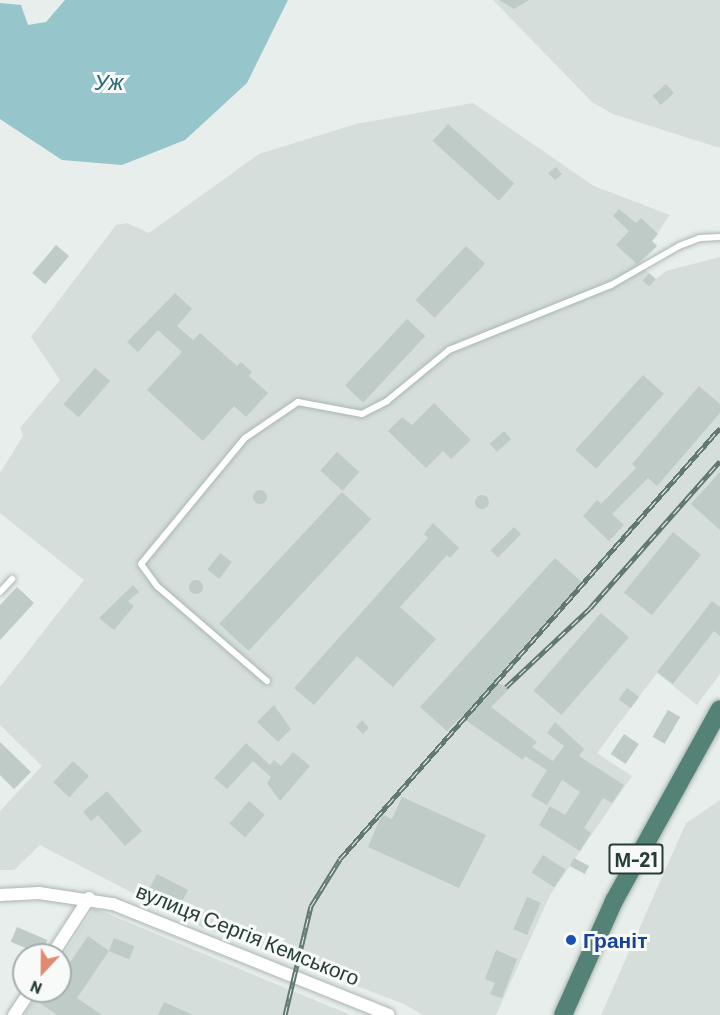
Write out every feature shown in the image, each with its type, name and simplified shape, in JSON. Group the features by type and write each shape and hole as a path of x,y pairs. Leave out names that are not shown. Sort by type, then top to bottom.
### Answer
{"highway":[{"name":"М-21","path":"563,1015 614,901 719,711"}],"street":[{"name":"вулиця Сергія Кемського","path":"0,896 39,893 88,898 150,918 303,983 389,1015"},
{"path":"60,943 88,898"}],"lane":[{"path":"267,681 157,586 141,564 245,438 298,402 362,414 387,401 449,350 611,285 679,246 700,238 720,237"},
{"path":"0,592 12,579"}],"shaded area":[{"path":"493,0 720,0 720,148 613,114 592,102"},
{"path":"473,103 594,186 670,215 652,241 657,246 639,265 656,279 666,271 720,257 720,674 697,705 657,673 597,753 632,776 550,895 496,1015 423,1015 404,1004 191,923 40,845 14,870 0,870 0,811 42,766 0,725 0,687 84,580 0,513 0,473 23,436 20,428 60,380 31,337 116,225 127,223 149,233 259,154 356,124"},
{"path":"720,800 720,1015 601,1015 686,823"},
{"path":"94,908 351,1015 24,1015 32,1003 72,1003 71,943"}],"water":[{"name":"Уж","path":"65,0 288,0 247,83 185,140 122,165 62,160 0,119 0,3 21,5 28,25 46,22"}],"building":[{"path":"499,0 529,0 514,9"},
{"path":"666,84 674,93 661,105 653,96"},
{"path":"448,124 514,184 499,201 433,141"},
{"path":"556,167 562,174 555,180 548,173"},
{"path":"619,209 636,223 641,218 658,234 652,241 657,246 637,264 616,245 629,231 613,216"},
{"path":"56,245 69,256 45,284 32,273"},
{"path":"466,246 485,264 435,318 416,300"},
{"path":"649,273 656,279 649,286 642,281"},
{"path":"175,293 192,309 177,326 193,340 200,333 237,366 241,362 252,372 249,376 268,393 246,417 234,406 203,441 147,390 182,352 158,330 138,352 127,342"},
{"path":"407,319 425,336 363,403 345,386"},
{"path":"95,368 110,381 79,417 64,404"},
{"path":"643,375 664,394 596,469 575,450"},
{"path":"699,386 720,404 720,413 657,486 648,478 612,514 624,525 609,541 583,516 597,500 601,504 636,468 632,464"},
{"path":"434,403 471,440 451,459 443,451 426,468 388,431 402,417 412,425"},
{"path":"504,431 511,439 497,452 490,443"},
{"path":"337,452 359,472 343,491 320,471"},
{"path":"720,472 720,530 691,504"},
{"path":"260,490 265,492 267,497 265,502 260,504 255,502 253,497 255,492"},
{"path":"342,492 371,519 248,651 219,624"},
{"path":"482,495 487,497 489,502 487,507 482,509 477,507 475,502 477,497"},
{"path":"433,523 459,548 450,558 447,555 400,607 436,639 393,687 357,656 314,705 294,688 428,538 424,534"},
{"path":"514,527 521,534 498,557 491,550"},
{"path":"673,532 701,555 652,615 624,593"},
{"path":"220,553 232,562 219,579 207,570"},
{"path":"555,558 582,582 494,680 509,689 491,707 537,742 532,747 553,761 564,746 547,733 555,722 584,749 579,756 624,785 612,803 603,798 584,828 591,833 580,851 539,825 550,806 565,815 580,792 562,780 547,805 531,796 547,770 525,756 523,760 461,717 447,731 420,707"},
{"path":"196,580 201,582 203,587 201,592 196,594 191,592 189,587 191,582"},
{"path":"133,585 139,592 128,601 134,606 114,630 99,618"},
{"path":"17,587 34,603 0,640 0,605"},
{"path":"712,601 720,607 720,636 714,631 673,684 657,672"},
{"path":"601,613 629,637 561,715 533,691"},
{"path":"627,688 639,697 631,708 619,699"},
{"path":"274,705 291,729 278,742 257,722"},
{"path":"668,710 680,717 665,744 652,737"},
{"path":"362,720 369,728 363,734 356,727"},
{"path":"624,734 639,744 626,764 611,754"},
{"path":"0,742 31,772 14,789 0,775"},
{"path":"246,743 270,765 274,760 281,766 293,752 310,766 280,801 267,783 271,777 253,761 227,789 214,778"},
{"path":"73,761 89,776 69,797 53,782"},
{"path":"107,791 142,831 125,846 98,815 91,821 83,812"},
{"path":"402,797 486,835 459,888 368,847 382,814 392,819"},
{"path":"249,801 265,815 245,837 229,824"},
{"path":"543,855 566,870 554,887 532,873"},
{"path":"574,858 589,866 585,874 570,866"},
{"path":"157,874 188,890 178,909 145,897"},
{"path":"527,897 541,903 527,935 513,929"},
{"path":"17,927 47,940 46,943 11,942"},
{"path":"88,936 109,951 77,998 102,1015 57,1015 41,1004 72,1003 72,959"},
{"path":"114,938 134,946 129,959 109,951"},
{"path":"496,950 517,959 502,998 490,994 495,983 485,979"},
{"path":"164,1002 193,1015 158,1015"}],"railway":[{"path":"285,1015 311,906 340,859 720,428"},
{"path":"506,687 590,608 720,461"}],"place":[{"name":"Граніт","path":"571,940"}]}
